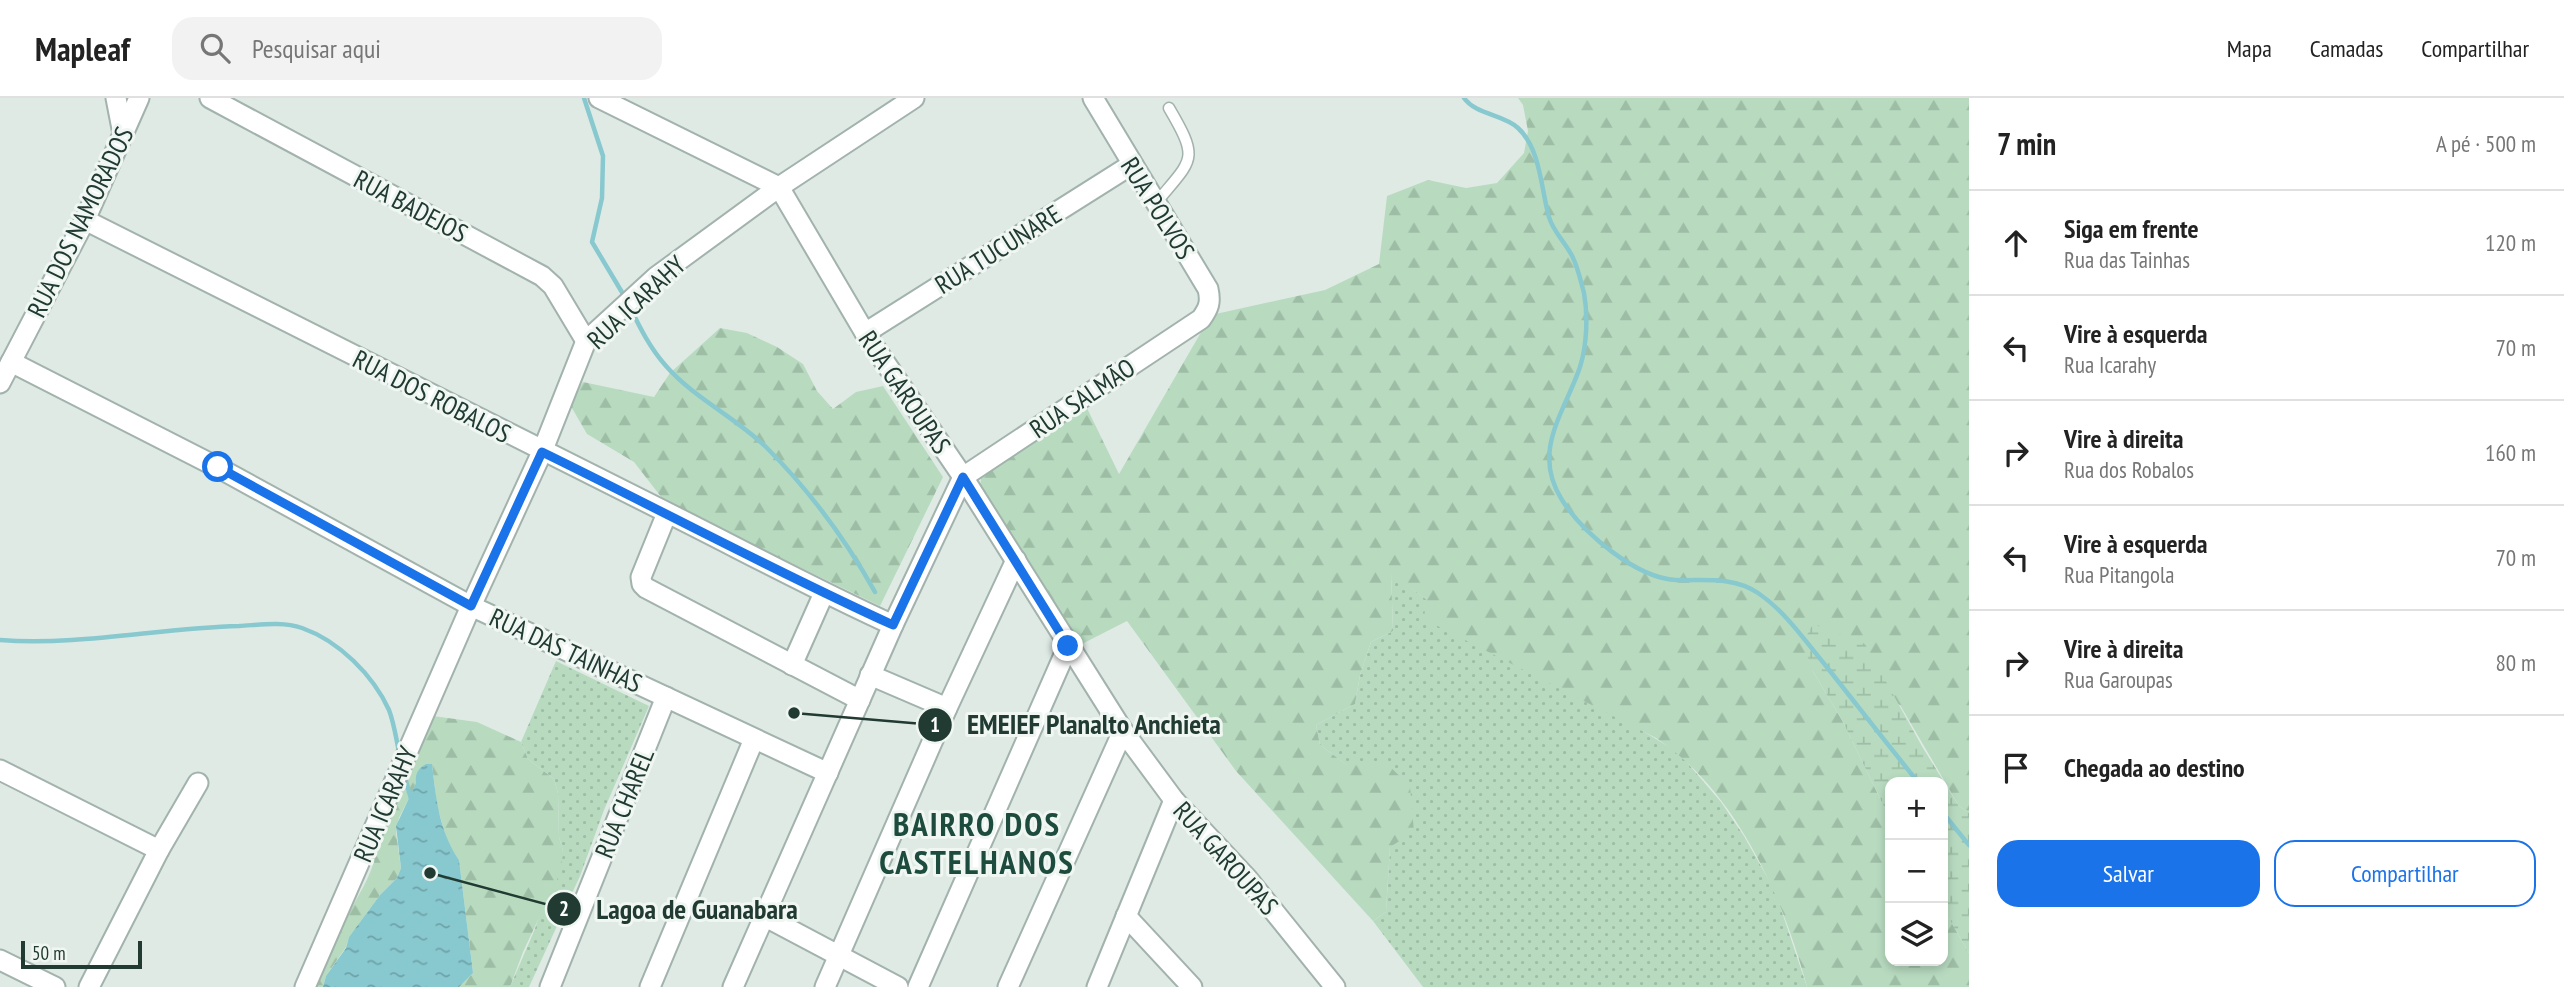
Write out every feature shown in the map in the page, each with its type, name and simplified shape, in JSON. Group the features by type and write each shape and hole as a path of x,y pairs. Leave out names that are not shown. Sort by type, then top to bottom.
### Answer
{"street":[{"path":"116,98 123,134"},
{"name":"RUA DOS NAMORADOS","path":"0,383 85,220 139,98"},
{"name":"RUA BADEJOS","path":"210,98 542,276 553,286 586,341"},
{"path":"599,98 779,187"},
{"name":"RUA ICARAHY","path":"305,987 471,606 542,452 586,341 656,277 779,187 914,98"},
{"name":"RUA POLVOS","path":"1093,98 1208,289 1209,308 1201,319"},
{"name":"RUA TUCUNARE","path":"864,333 1131,165"},
{"name":"RUA GAROUPAS","path":"779,187 864,333 963,477 1123,731 1174,800 1247,878 1335,987"},
{"name":"RUA DOS ROBALOS","path":"85,220 542,452 893,625"},
{"name":"RUA SALMÃO","path":"963,477 1201,319"},
{"name":"RUA DAS TAINHAS","path":"11,362 218,467 471,606 828,773"},
{"path":"733,987 870,675 963,477"},
{"path":"667,513 641,577 646,588 859,700"},
{"path":"825,987 947,708 1016,560"},
{"path":"792,665 824,593"},
{"path":"918,987 1068,646"},
{"path":"870,675 947,708"},
{"name":"RUA CHAREL","path":"550,987 666,697"},
{"path":"1008,987 1123,731"},
{"path":"650,987 754,739"},
{"path":"0,770 159,850"},
{"path":"89,987 159,850 198,782"},
{"path":"1097,987 1174,800"},
{"path":"764,916 898,987"},
{"path":"1126,916 1192,987"},
{"path":"0,960 55,987"}],"lane":[{"path":"1155,203 1187,166 1190,153 1169,108"}],"green space":[{"path":"1518,98 1969,98 1969,813 1959,806 1948,787 1948,777 1942,777 1900,705 1812,670 1842,720 1885,809 1885,966 1948,966 1948,917 1969,953 1969,987 1807,987 1785,918 1752,849 1733,816 1684,760 1656,738 1424,619 1426,599 1391,574 1393,631 1371,642 1360,675 1355,704 1316,725 1320,745 1347,765 1386,763 1410,786 1414,832 1390,847 1386,912 1373,921 1236,771 1127,621 1074,648 980,494 981,477 989,465 1085,404 1119,474 1211,315 1325,290 1379,264 1387,196 1428,180 1466,188 1497,183 1524,153 1528,131 1523,105"},
{"path":"720,328 747,333 777,347 803,364 817,391 833,409 856,392 883,386 943,477 880,606 665,502 634,462 587,434 569,403 583,382 654,397 670,373"},
{"path":"1391,573 1426,599 1679,753 1721,802 1775,891 1807,987 1423,987 1373,921 1386,912 1390,847 1348,766 1320,745 1316,725 1355,704 1360,675 1371,642 1393,631"},
{"path":"1813,624 1865,644 1941,777 1885,777 1885,809 1842,720 1812,670 1803,642"},
{"path":"556,661 649,706 604,810 580,876 529,987 510,987 563,851 559,837 558,793 554,779 528,759 521,742"},
{"path":"433,716 477,722 521,742 528,759 554,779 558,793 559,837 563,851 561,871 523,952 510,987 459,987 473,973 459,860 448,844 437,806 432,764 426,764 399,818 396,832 401,868 397,878 380,895 349,937 346,947 326,976 323,987 311,987 367,879 378,842"},
{"path":"1948,788 1959,806 1969,813 1969,953 1948,917"}],"water":[{"path":"426,764 432,764 443,826 459,860 473,973 459,987 323,987 326,976 346,948 349,937 380,895 397,878 401,868 396,826 416,783 418,772"}],"waterway":[{"path":"584,98 603,156 602,198 592,242 626,299"},
{"path":"1464,98 1475,108 1512,123 1526,137 1536,158 1551,222 1573,258 1584,293 1584,349 1580,367 1553,433 1550,449 1549,465 1553,482 1562,500 1583,526 1612,552 1644,571 1676,580 1718,580 1739,584 1758,593 1803,637 1914,777"},
{"path":"630,307 650,345 666,366 689,388 754,436 797,480 839,534 875,592"},
{"path":"0,640 60,641 270,624 302,628 342,650 374,684 389,710 399,752"},
{"path":"405,777 411,799"},
{"path":"1948,819 1969,845"}],"place":[{"name":"EMEIEF Planalto Anchieta","path":"794,713"},
{"name":"Lagoa de Guanabara","path":"430,873"}],"district":[{"name":"BAIRRO DOS CASTELHANOS","path":"977,842"}],"route":[{"path":"218,467 471,606 542,452 893,625 963,477 1068,646"}]}
